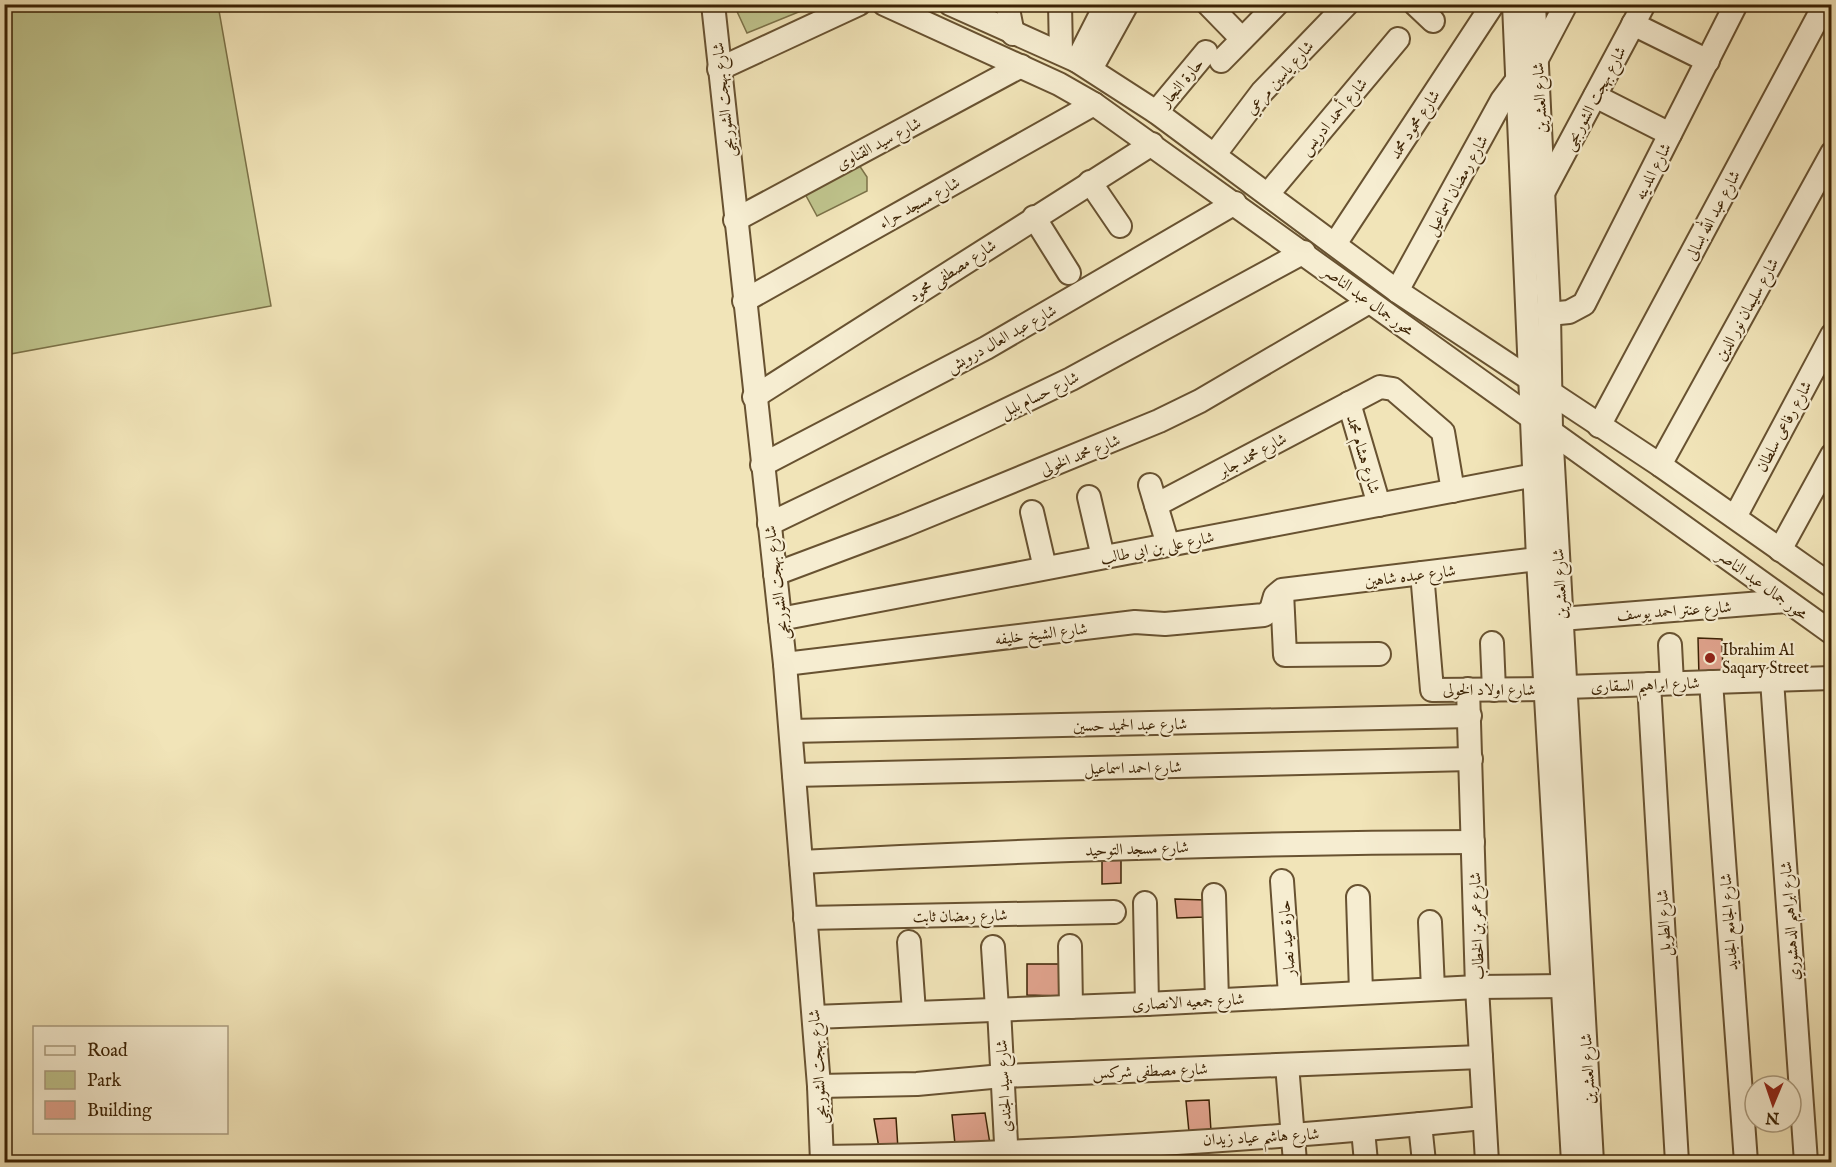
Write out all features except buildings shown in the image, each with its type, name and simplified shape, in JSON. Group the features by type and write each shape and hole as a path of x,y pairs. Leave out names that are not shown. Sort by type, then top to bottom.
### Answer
{"street":[{"name":"شارع بهجت الشوربجى","path":"713,4 754,397 785,664 814,1017 822,1160"},
{"path":"719,69 859,4"},
{"name":"محور جمال عبد الناصر","path":"884,4 1021,66 1094,104 1551,429 1832,633"},
{"path":"1007,4 1013,34"},
{"path":"1060,4 1076,61"},
{"path":"1076,61 1106,4"},
{"path":"1076,61 1127,4"},
{"path":"1208,4 1242,39"},
{"name":"حارة النجار","path":"1156,112 1213,57 1242,39 1277,4"},
{"name":"شارع ياسين مرعي","path":"1215,153 1262,92 1347,4"},
{"path":"1415,4 1433,21"},
{"name":"شارع محمود محمد","path":"1335,244 1493,4"},
{"name":"شارع العشرين","path":"1514,4 1517,80 1542,387 1551,429 1561,619 1556,688 1563,986 1573,1162"},
{"name":"شارع العشرين","path":"1534,4 1549,314 1542,387 1532,416 1538,559 1556,688 1592,1162"},
{"path":"1537,59 1566,4"},
{"name":"شارع المدينه","path":"1549,314 1569,312 1584,304 1737,4"},
{"name":"شارع عبد الله بسالى","path":"1599,426 1826,4"},
{"name":"محور جمال عبد الناصر","path":"962,7 1013,34 1076,61 1156,112 1215,153 1397,291 1660,465 1832,586"},
{"name":"شارع بهجت الشوربجى","path":"1544,191 1638,14"},
{"path":"1638,14 1708,61"},
{"name":"شارع أحمد ادريس","path":"1268,194 1398,39"},
{"name":"شارع سيد القناوى","path":"735,219 1021,66"},
{"name":"شارع رمضان اسماعيل","path":"1397,291 1502,100 1517,80"},
{"path":"1595,96 1670,134"},
{"name":"شارع مسجد حراء","path":"744,301 1094,104"},
{"name":"شارع مصطفى محمود","path":"754,397 1152,144"},
{"name":"شارع سليمان نور الدين","path":"1660,465 1832,153"},
{"path":"1090,182 1120,226"},
{"name":"شارع عبد العال درويش","path":"762,465 986,348 1235,203"},
{"path":"1035,217 1069,273"},
{"name":"شارع حسام بلبل","path":"769,524 1071,379 1304,252"},
{"name":"شارع محمد الخولى","path":"775,574 913,522 1160,421 1200,401 1370,302"},
{"name":"شارع رفاعى سلطان","path":"1735,517 1832,335"},
{"name":"شارع محمد جابر","path":"1168,545 1153,495 1380,387 1393,389 1443,432 1453,491"},
{"name":"شارع هشام محمد","path":"1348,403 1379,505"},
{"path":"1780,550 1832,455"},
{"name":"شارع على بن ابى طالب","path":"780,619 1535,475"},
{"path":"1089,497 1103,557"},
{"path":"1032,512 1045,568"},
{"name":"شارع عبده شاهين","path":"1282,590 1538,559"},
{"name":"شارع اولاد الخولى","path":"1422,573 1431,690 1556,688"},
{"path":"1282,590 1286,656 1378,654"},
{"name":"شارع الشيخ خليفه","path":"785,664 1135,622 1165,624 1264,615 1271,610 1275,596 1282,590"},
{"name":"شارع عنتر احمد يوسف","path":"1561,619 1786,601"},
{"path":"1492,643 1494,690"},
{"path":"1670,645 1672,683"},
{"name":"شارع ابراهيم السقارى","path":"1556,688 1832,678"},
{"name":"شارع ابراهيم الدهشوري","path":"1772,680 1806,1162"},
{"name":"شارع الجامع الجديد","path":"1711,682 1746,1162"},
{"name":"شارع الطويل","path":"1649,684 1677,1162"},
{"name":"شارع عمر بن الخطاب","path":"1468,689 1483,1118 1487,1162"},
{"name":"شارع عبد الحميد حسين","path":"790,731 1470,716"},
{"name":"شارع احمد اسماعيل","path":"794,775 1471,759"},
{"name":"شارع مسجد التوحيد","path":"801,862 975,853 1270,843 1473,842"},
{"name":"حارة عيد نصار","path":"1282,882 1290,995"},
{"path":"1214,895 1218,1000"},
{"path":"1358,897 1361,992"},
{"path":"1145,903 1147,1004"},
{"name":"شارع رمضان ثابت","path":"806,918 1114,912"},
{"path":"1430,922 1433,989"},
{"path":"909,942 914,1012"},
{"path":"1070,946 1071,1007"},
{"name":"شارع سيد الجندى","path":"993,947 1006,1157"},
{"name":"شارع جمعيه الانصارى","path":"814,1017 1147,1004 1478,987 1563,986"},
{"name":"شارع مصطفى شركس","path":"819,1086 917,1084 1002,1076 1481,1058"},
{"path":"1287,1065 1295,1162"},
{"name":"شارع هاشم عياد زيدان","path":"822,1160 1006,1157 1363,1130 1483,1118"},
{"path":"1420,1124 1424,1162"},
{"path":"1363,1130 1366,1162"}],"green space":[{"path":"5,4 218,5 271,306 5,355"},
{"path":"734,5 806,5 806,9 747,33"},
{"path":"853,156 867,177 867,191 817,216 804,192"}],"place":[{"name":"Ibrahim Al Saqary Street","path":"1710,658"}]}
